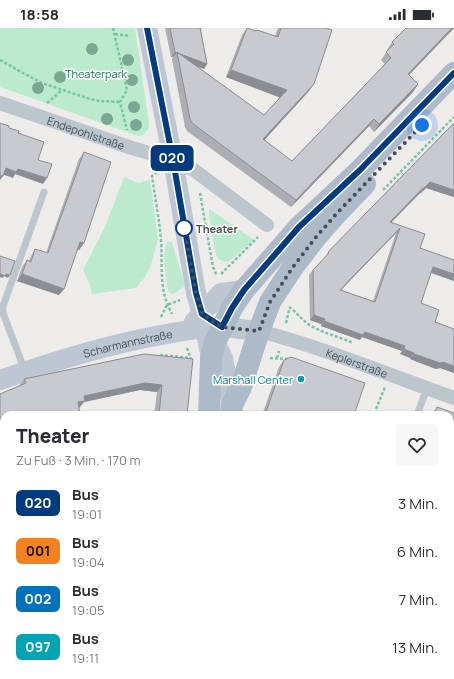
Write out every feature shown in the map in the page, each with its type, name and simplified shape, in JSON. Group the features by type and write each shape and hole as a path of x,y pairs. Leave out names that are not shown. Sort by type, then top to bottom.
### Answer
{"main road":[{"path":"147,28 173,160 196,293 207,333 209,411"},
{"path":"207,333 232,308 244,290 299,227 360,170 454,73"},
{"path":"232,410 270,302 293,267 316,237 339,211 454,93"},
{"name":"Scharmannstraße","path":"0,380 63,359 122,342 207,333 259,331"},
{"path":"207,333 223,358 232,410"}],"street":[{"name":"Endepohlstraße","path":"0,103 132,148 173,160 194,170 264,230"},
{"name":"Keplerstraße","path":"259,331 282,336 454,398"}],"lane":[{"path":"26,371 3,313 3,306 44,192"},
{"path":"418,411 427,388"}],"path":[{"path":"113,28 128,90 120,102 132,148"},
{"path":"0,60 42,83 99,101 120,102"},
{"path":"152,176 160,228 161,280 167,305"},
{"path":"218,277 264,230"},
{"path":"376,409 382,392"}],"green space":[{"name":"Theaterpark","path":"0,28 135,28 149,128 143,135 138,136 0,87"},
{"path":"124,177 138,183 150,180 158,239 151,265 145,277 136,288 92,294 90,285 83,270 105,227"},
{"path":"209,209 254,240 229,261 222,261 218,258 215,252"},
{"path":"168,241 172,242 185,286 173,294 168,290 165,272 164,257"}],"building":[{"path":"170,28 200,28 207,64 175,52"},
{"path":"247,28 278,37 281,28 326,28 332,30 314,84 263,139 292,161 391,58 386,52 394,44 392,42 406,28 452,28 408,74 418,84 379,124 374,119 296,200 192,123 190,119 177,52 264,115 287,90 231,70"},
{"path":"0,123 19,131 18,133 44,142 38,160 52,164 47,178 18,169 16,172 6,168 3,176 0,175"},
{"path":"454,123 454,190 430,182 390,222 425,234 420,248 454,260 454,274 433,267 421,303 439,310 435,322 454,329 454,366 414,354 404,349 405,346 365,332 363,335 324,321 325,319 314,315 313,270 329,253 328,252","holes":["400,228 375,302 340,290"]},
{"path":"84,152 111,162 84,243 80,242 64,289 22,274 27,260 31,262 35,249 48,253"},
{"path":"0,256 15,261 10,275 6,274 5,276 0,274"},
{"path":"144,354 193,359 187,411 159,411 162,385 145,383 84,396 85,401 78,402 79,411 0,411 0,394 26,383 24,379"},
{"name":"Marshall Center","path":"291,357 365,383 355,411 266,411 284,360"},
{"path":"437,407 448,411 436,411"}],"bus line":[{"name":"020","path":"147,28 173,160 180,208 196,293 202,314 222,327 244,290 299,227 360,170 454,73"}],"place":[{"name":"Theater","path":"184,228"},
{"name":"Marshall Center","path":"301,379"}],"route":[{"path":"184,228 183,221 196,293 202,314 222,327 259,331 270,302 293,267 316,237 422,125"}]}
